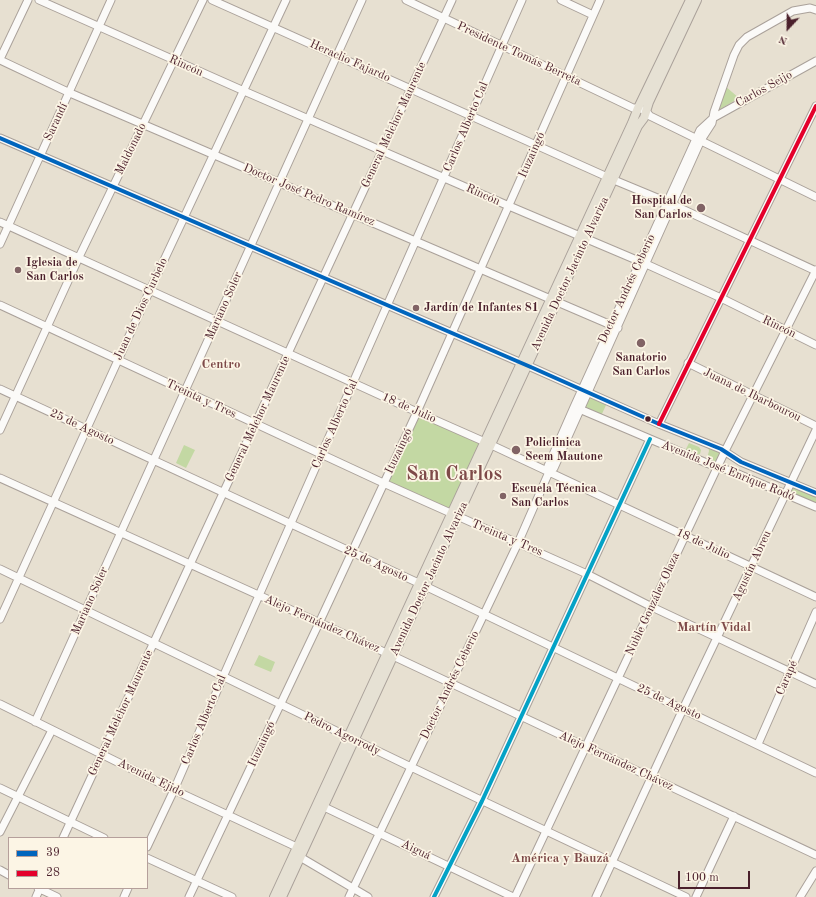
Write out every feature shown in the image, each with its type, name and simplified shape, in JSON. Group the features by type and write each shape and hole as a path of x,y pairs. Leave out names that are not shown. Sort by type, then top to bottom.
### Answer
{"main road":[{"name":"Avenida Doctor Jacinto Alvariza","path":"282,897 300,851 553,301 584,237 610,178 635,110 690,0"},
{"name":"Avenida Doctor Jacinto Alvariza","path":"610,178 638,126 647,115 652,95 697,0"},
{"name":"Avenida Doctor Jacinto Alvariza","path":"274,897 300,851"}],"street":[{"path":"0,60 28,0"},
{"name":"Rincón","path":"39,0 244,91 643,263 721,298 816,345"},
{"name":"Sarandí","path":"0,244 111,0"},
{"name":"Maldonado","path":"0,430 78,258 203,0"},
{"name":"Heraclio Fajardo","path":"212,0 670,204 816,271"},
{"name":"Juan de Dios Curbelo","path":"0,619 117,360 286,0"},
{"name":"Mariano Soler","path":"36,722 85,610 362,0"},
{"name":"Presidente Tomás Berreta","path":"406,0 567,76 635,110 699,138 816,196"},
{"name":"General Melchor Maurente","path":"63,837 452,0"},
{"name":"Carlos Alberto Cal","path":"148,845 174,790 470,115 522,0"},
{"path":"561,0 593,16"},
{"name":"Ituzaingó","path":"189,897 281,705 417,412 510,206 600,0"},
{"path":"713,118 734,55 744,40 793,11 810,8 816,10"},
{"name":"Doctor José Pedro Ramírez","path":"0,60 70,93 280,182 614,327"},
{"name":"Carlos Seijo","path":"713,118 816,61"},
{"path":"659,424 816,106"},
{"name":"Doctor Andrés Ceberio","path":"348,897 518,543 549,472 548,466 585,391 670,204 699,138 700,130 713,118"},
{"name":"Avenida José Enrique Rodó","path":"0,138 387,306 525,364 659,424 725,451 741,462 816,493"},
{"name":"18 de Julio","path":"0,222 620,504 816,598"},
{"name":"Nuble González Olaza","path":"514,897 547,832 725,451 816,271"},
{"name":"Treinta y Tres","path":"0,305 384,484 587,574 652,607 816,684"},
{"name":"Juana de Ibarbourou","path":"688,363 816,426"},
{"name":"25 de Agosto","path":"0,389 484,614 816,773"},
{"name":"Avenida José Enrique Rodó","path":"577,408 816,507"},
{"name":"Agustín Abreu","path":"596,897 683,709 816,430"},
{"path":"434,897 482,801 650,439"},
{"name":"Alejo Fernández Chávez","path":"0,478 390,655 816,855"},
{"name":"Pedro Agorrody","path":"0,569 352,739 686,897"},
{"name":"Carapé","path":"758,744 816,612"},
{"name":"Avenida Ejido","path":"0,704 300,851 368,897"},
{"path":"0,832 52,730"},
{"path":"0,788 102,837"},
{"name":"Aiguá","path":"321,806 514,897"},
{"path":"696,897 734,816"},
{"path":"148,858 232,897"},
{"path":"800,897 816,871"},
{"path":"41,889 57,897"}],"green space":[{"path":"725,86 739,98 717,111"},
{"path":"590,397 607,403 601,416 583,409"},
{"path":"419,415 481,443 449,512 388,484"},
{"path":"689,443 699,447 701,450 700,454 697,456 685,451"},
{"path":"184,445 195,450 186,468 176,463"},
{"path":"708,446 721,452 717,462 705,459 707,458 709,451"},
{"path":"794,487 816,497 816,503 792,493 791,492"},
{"path":"259,655 275,662 271,672 254,665"}],"transit line":[{"name":"28","path":"659,424 816,106"},
{"name":"39","path":"0,138 533,368 659,424 721,449 741,462 816,493"},
{"path":"434,897 482,801 650,439"}],"place":[{"name":"Hospital de San Carlos","path":"701,208"},
{"name":"Iglesia de San Carlos","path":"18,270"},
{"name":"Jardín de Infantes 81","path":"416,308"},
{"name":"Sanatorio San Carlos","path":"641,343"},
{"name":"Policlinica Seem Mautone","path":"516,450"},
{"name":"Escuela Técnica San Carlos","path":"503,496"}],"district":[{"name":"Centro","path":"221,365"},
{"name":"San Carlos","path":"454,475"},
{"name":"Martín Vidal","path":"714,628"},
{"name":"América y Bauzá","path":"560,859"}]}
